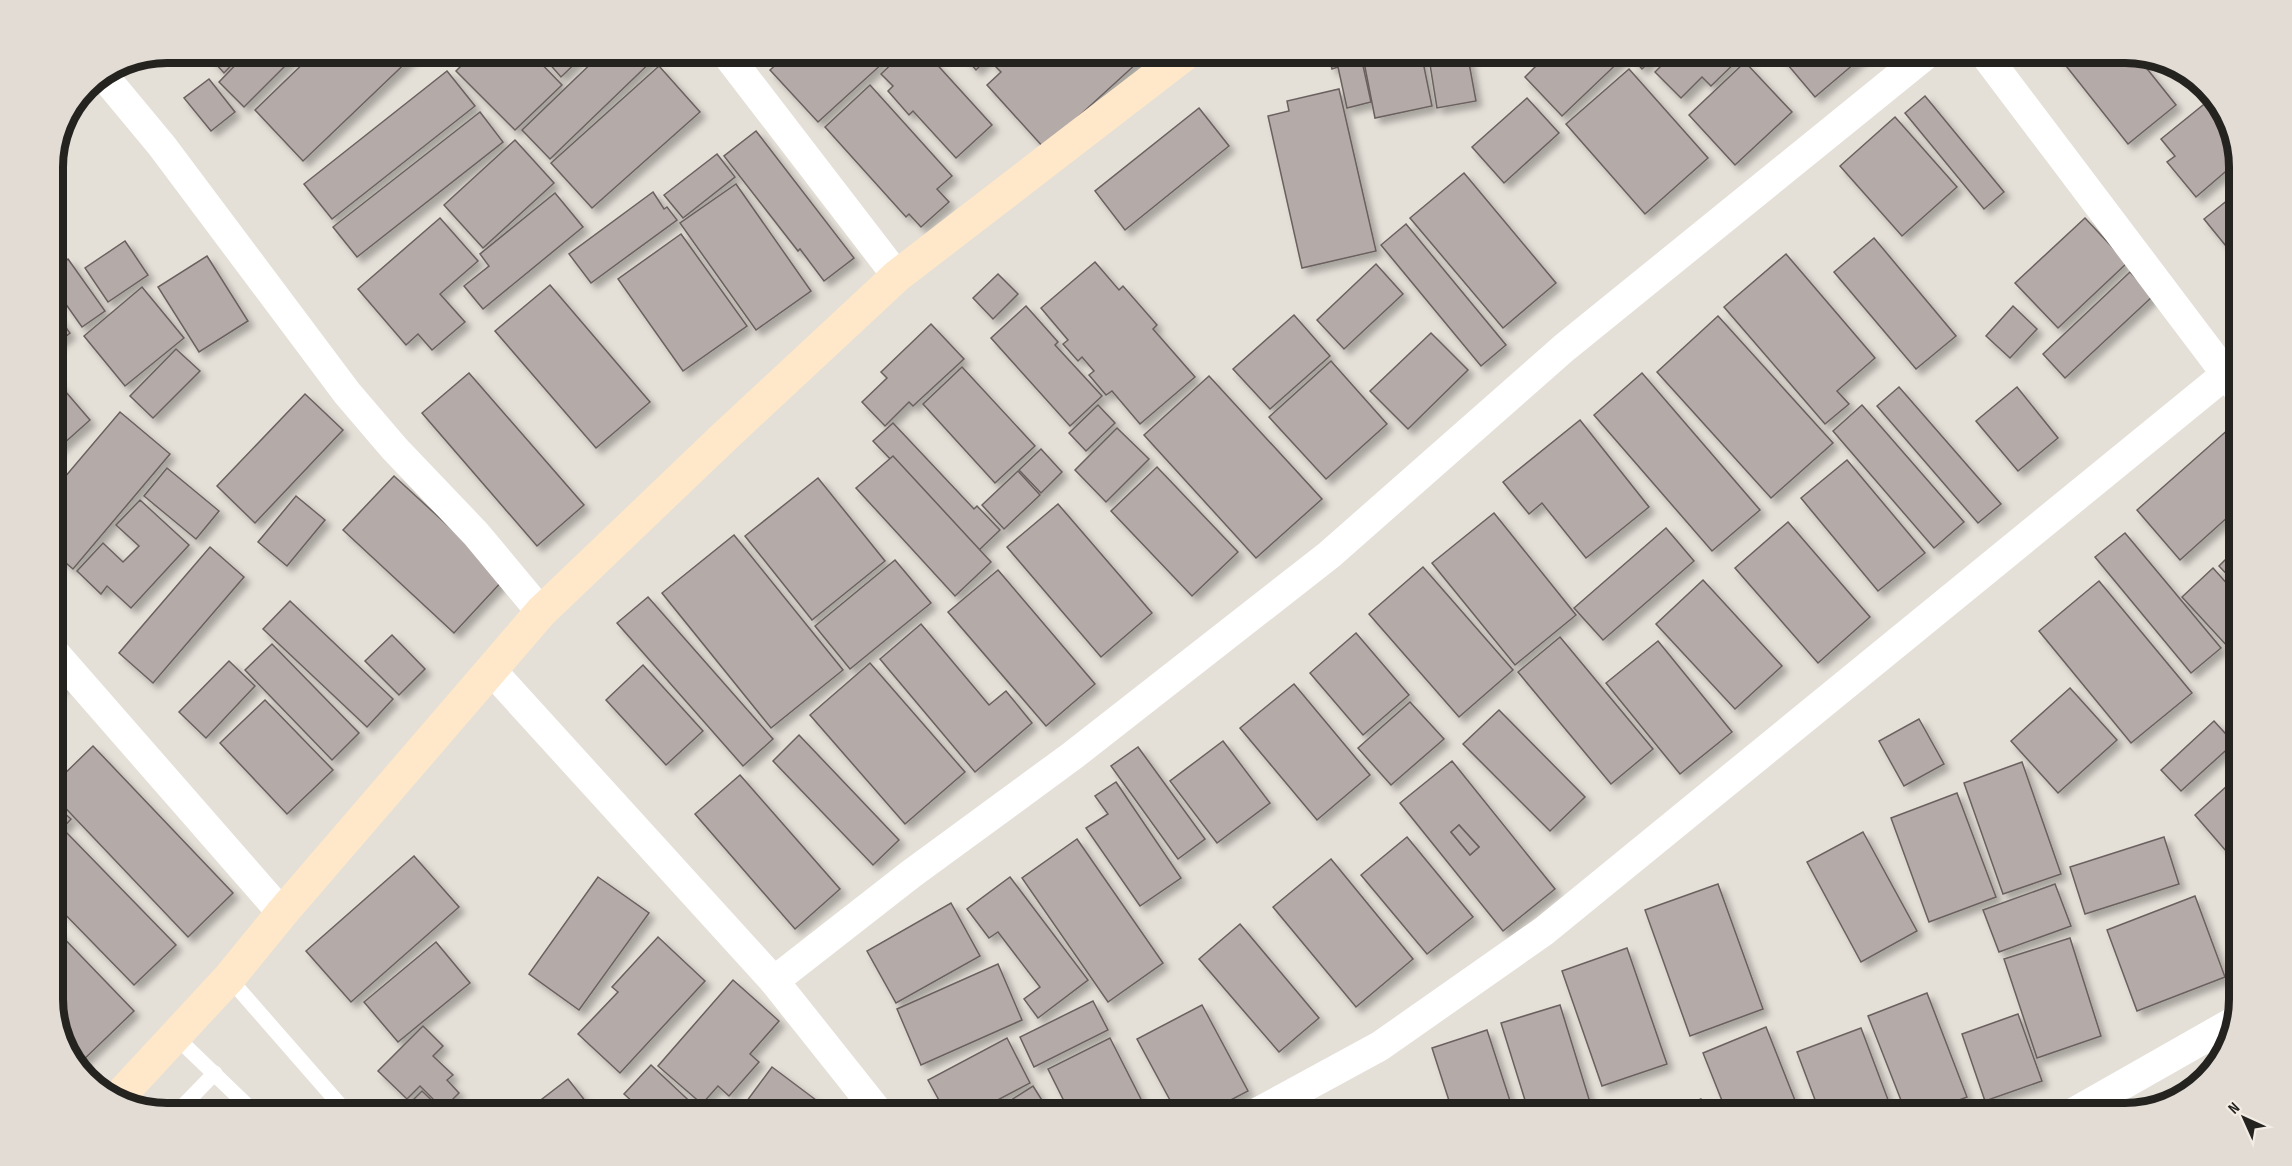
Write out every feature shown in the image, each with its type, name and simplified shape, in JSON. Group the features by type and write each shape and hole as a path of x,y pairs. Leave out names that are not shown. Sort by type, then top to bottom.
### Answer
{"main road":[{"path":"123,1093 229,978 282,913 541,612 897,276 1174,63"}],"street":[{"path":"733,63 897,276"},
{"path":"774,981 911,874 1072,756 1329,555 1564,348 1915,63"},
{"path":"1991,63 2229,378"},
{"path":"108,81 162,146 347,393 394,448 476,534 541,612"},
{"path":"1275,1103 1380,1046 1544,931 2229,386"},
{"path":"63,662 282,913"},
{"path":"492,671 774,981 871,1103"},
{"path":"2091,1103 2225,1027"}],"lane":[{"path":"229,978 338,1103"},
{"path":"176,1036 245,1103"},
{"path":"186,1103 214,1073"}],"building":[{"path":"215,63 234,63 224,73"},
{"path":"237,63 288,63 244,107 219,82"},
{"path":"304,63 405,63 303,161 255,110"},
{"path":"464,63 541,63 562,85 515,130 456,71"},
{"path":"549,63 576,63 561,77"},
{"path":"592,63 650,63 550,159 522,130"},
{"path":"778,63 883,63 818,122 770,70"},
{"path":"892,63 936,63 992,125 956,158 913,111 909,115 888,91 893,86 881,74"},
{"path":"970,63 983,63 976,70"},
{"path":"992,63 1137,63 1044,148 987,85 1001,72"},
{"path":"1331,63 1362,63 1371,102 1347,108 1338,67 1332,69"},
{"path":"1364,63 1423,63 1432,106 1375,118"},
{"path":"1430,63 1469,63 1476,101 1437,108"},
{"path":"1539,63 1618,63 1562,116 1525,77"},
{"path":"1637,63 1648,63 1642,69"},
{"path":"1664,63 1735,63 1711,86 1702,77 1681,98 1655,72"},
{"path":"1744,63 1792,112 1735,165 1689,115"},
{"path":"1786,63 1855,63 1815,97"},
{"path":"2064,63 2144,65 2176,105 2128,144"},
{"path":"659,66 700,112 592,208 551,163"},
{"path":"1629,69 1708,158 1645,214 1566,124"},
{"path":"447,71 475,106 332,219 304,184"},
{"path":"209,79 235,112 211,131 184,98"},
{"path":"870,85 952,176 937,189 949,202 921,227 909,214 906,217 825,127"},
{"path":"1339,89 1376,251 1302,268 1268,116 1289,111 1287,101"},
{"path":"1925,96 2004,192 1984,209 1905,113"},
{"path":"1527,98 1559,133 1504,183 1472,147"},
{"path":"2206,102 2223,134 2229,169 2196,197 2167,162 2175,156 2161,139"},
{"path":"1199,108 1229,146 1125,230 1095,191"},
{"path":"480,112 503,142 357,257 333,227"},
{"path":"1895,117 1957,187 1902,236 1840,166"},
{"path":"756,131 854,258 824,281 724,156"},
{"path":"515,140 554,183 483,248 444,205"},
{"path":"717,154 735,177 683,218 664,195"},
{"path":"1464,173 1556,283 1503,328 1410,218"},
{"path":"736,184 811,291 756,330 680,223"},
{"path":"653,192 664,209 667,207 677,220 591,283 569,254"},
{"path":"555,193 583,227 483,309 464,286 489,266 480,254"},
{"path":"2229,199 2229,250 2204,219"},
{"path":"440,218 478,261 440,294 465,322 432,350 418,334 406,345 358,289"},
{"path":"2085,218 2127,263 2058,328 2015,283"},
{"path":"1406,224 1506,345 1481,366 1381,245"},
{"path":"681,234 747,326 683,371 618,279"},
{"path":"1874,238 1956,336 1916,369 1834,272"},
{"path":"125,241 148,275 108,302 85,268"},
{"path":"1786,254 1875,358 1837,391 1849,404 1825,424 1724,307"},
{"path":"207,256 248,321 199,352 158,287"},
{"path":"68,259 105,311 82,327 63,300 63,263"},
{"path":"1095,262 1119,290 1123,286 1157,325 1153,329 1195,377 1140,424 1112,391 1106,395 1089,375 1094,371 1082,357 1078,361 1063,344 1068,340 1041,308"},
{"path":"1376,264 1403,294 1344,349 1317,320"},
{"path":"2130,272 2153,296 2065,378 2043,354"},
{"path":"998,274 1018,294 993,319 973,298"},
{"path":"550,285 650,402 596,448 495,331"},
{"path":"142,287 184,338 125,386 84,336"},
{"path":"1026,306 1058,342 1055,345 1102,396 1070,426 991,338"},
{"path":"2013,306 2037,329 2010,358 1986,336"},
{"path":"1294,315 1330,356 1270,409 1233,369"},
{"path":"1718,316 1833,443 1771,498 1657,372"},
{"path":"63,324 70,333 63,339"},
{"path":"931,324 964,359 913,406 909,402 885,426 862,402 887,378 881,372"},
{"path":"1431,333 1468,370 1408,429 1370,391"},
{"path":"176,349 200,371 153,418 130,396"},
{"path":"1331,361 1387,424 1326,479 1269,417"},
{"path":"962,367 1035,446 995,483 923,404"},
{"path":"469,373 584,505 537,546 422,413"},
{"path":"1642,373 1760,510 1712,551 1594,415"},
{"path":"1209,376 1322,499 1256,558 1144,435"},
{"path":"1899,387 2001,504 1978,523 1877,406"},
{"path":"2017,387 2058,438 2018,471 1976,421"},
{"path":"63,389 90,420 63,444"},
{"path":"305,394 343,430 255,523 217,486"},
{"path":"1098,405 1115,423 1086,451 1069,433"},
{"path":"1862,405 1964,522 1934,548 1833,431"},
{"path":"120,412 170,454 73,569 63,560 63,479"},
{"path":"1580,420 1649,507 1586,558 1542,503 1529,514 1503,482"},
{"path":"893,423 974,509 977,506 1000,530 978,551 873,441"},
{"path":"1117,428 1149,459 1106,502 1075,470"},
{"path":"2229,429 2229,516 2180,560 2137,510"},
{"path":"1041,449 1062,472 1041,493 1019,470"},
{"path":"893,456 991,562 955,596 856,488"},
{"path":"1847,460 1925,553 1878,591 1801,498"},
{"path":"1157,467 1238,552 1192,596 1111,511"},
{"path":"167,468 219,511 196,539 144,496"},
{"path":"1018,471 1040,495 1004,529 982,505"},
{"path":"394,476 505,578 454,633 343,530"},
{"path":"818,478 885,561 812,620 745,536"},
{"path":"296,496 325,520 287,566 258,542"},
{"path":"140,500 189,545 131,608 107,586 101,594 77,571 103,543 123,562 139,546 116,525"},
{"path":"1058,504 1152,613 1101,657 1007,547"},
{"path":"1494,513 1576,615 1515,665 1432,563"},
{"path":"1788,522 1870,617 1818,663 1735,568"},
{"path":"1666,528 1694,561 1603,640 1574,608"},
{"path":"2125,533 2221,648 2191,673 2095,557"},
{"path":"734,535 843,670 771,728 662,593"},
{"path":"210,547 244,577 153,683 119,653"},
{"path":"2229,556 2229,576 2219,566"},
{"path":"895,560 931,603 850,669 815,626"},
{"path":"1423,567 1513,670 1459,717 1369,614"},
{"path":"2213,568 2229,586 2228,647 2182,597"},
{"path":"998,570 1095,684 1046,726 948,612"},
{"path":"1703,580 1782,666 1735,709 1656,624"},
{"path":"2099,581 2192,693 2131,743 2039,631"},
{"path":"648,597 773,739 743,766 617,623"},
{"path":"290,601 393,699 367,727 263,629"},
{"path":"921,624 989,705 1006,691 1032,723 975,772 880,659"},
{"path":"1356,633 1409,695 1363,735 1310,673"},
{"path":"392,635 425,669 399,695 365,661"},
{"path":"1560,637 1653,749 1611,784 1518,672"},
{"path":"1658,641 1732,732 1680,774 1606,683"},
{"path":"272,644 359,733 332,760 245,670"},
{"path":"229,661 255,686 206,738 179,712"},
{"path":"870,663 965,772 905,824 810,715"},
{"path":"643,665 703,731 666,765 606,700"},
{"path":"1294,684 1370,775 1317,820 1240,728"},
{"path":"2070,688 2117,740 2058,793 2011,741"},
{"path":"265,700 333,770 287,814 220,743"},
{"path":"1410,702 1444,739 1391,785 1358,748"},
{"path":"1499,710 1585,797 1550,831 1463,744"},
{"path":"1919,719 1944,764 1904,786 1879,741"},
{"path":"2214,721 2229,738 2229,748 2181,791 2161,770"},
{"path":"799,735 899,840 873,865 773,761"},
{"path":"1223,741 1270,803 1217,843 1170,781"},
{"path":"93,746 233,893 188,937 63,806 63,775"},
{"path":"1138,747 1205,839 1178,859 1111,766"},
{"path":"1452,761 1555,889 1503,931 1400,803","holes":["1459,825 1479,847 1470,855 1451,832"]},
{"path":"2022,762 2061,874 2003,894 1964,783"},
{"path":"740,775 840,889 795,929 695,814"},
{"path":"1116,782 1181,878 1140,906 1086,828 1108,814 1095,796"},
{"path":"2229,784 2229,854 2195,815"},
{"path":"1957,793 1996,897 1929,922 1891,818"},
{"path":"63,812 71,819 63,828"},
{"path":"1459,825 1479,847 1470,855 1451,832"},
{"path":"66,832 176,945 134,985 63,912 63,835"},
{"path":"1863,832 1917,931 1861,962 1807,862"},
{"path":"1407,837 1473,917 1427,954 1361,875"},
{"path":"2164,837 2179,884 2085,914 2070,867"},
{"path":"1077,839 1163,963 1108,1002 1022,878"},
{"path":"414,856 459,907 351,1002 306,951"},
{"path":"1331,859 1413,959 1356,1007 1273,907"},
{"path":"598,877 649,913 579,1010 529,974"},
{"path":"1010,877 1088,980 1038,1018 1024,999 1040,987 998,932 989,938 967,909"},
{"path":"1718,884 1763,1009 1690,1036 1645,910"},
{"path":"2055,884 2071,926 1999,952 1983,910"},
{"path":"2195,896 2225,977 2137,1011 2107,930"},
{"path":"951,903 980,956 896,1003 867,951"},
{"path":"1240,924 1319,1018 1279,1052 1199,959"},
{"path":"63,937 134,1011 83,1060 74,1045 65,1019"},
{"path":"658,937 705,981 620,1073 578,1034 618,992 612,987"},
{"path":"2070,938 2101,1036 2037,1058 2004,959"},
{"path":"436,942 470,983 398,1042 364,1002"},
{"path":"1627,948 1667,1064 1602,1086 1562,971"},
{"path":"998,964 1022,1020 921,1065 897,1009"},
{"path":"733,980 779,1021 750,1054 759,1062 729,1096 718,1086 701,1103 658,1066"},
{"path":"1927,993 1967,1097 1951,1103 1902,1103 1868,1016"},
{"path":"1093,1001 1108,1030 1034,1067 1020,1037"},
{"path":"1202,1005 1248,1091 1225,1103 1172,1103 1137,1039"},
{"path":"1560,1005 1590,1103 1526,1103 1501,1023"},
{"path":"2018,1014 2042,1081 1985,1101 1962,1034"},
{"path":"423,1026 443,1046 433,1056 453,1075 447,1080 459,1093 449,1103 437,1103 420,1086 407,1099 378,1071"},
{"path":"1766,1027 1796,1103 1723,1103 1703,1053"},
{"path":"1861,1028 1889,1103 1816,1103 1797,1052"},
{"path":"1487,1030 1511,1103 1450,1103 1432,1048"},
{"path":"1007,1038 1030,1083 992,1103 941,1103 928,1080"},
{"path":"1110,1038 1143,1103 1065,1103 1048,1069"},
{"path":"651,1065 691,1103 634,1103 624,1094"},
{"path":"772,1067 820,1103 745,1103"},
{"path":"568,1079 587,1103 537,1103"},
{"path":"1033,1086 1044,1103 1007,1103"},
{"path":"422,1091 435,1103 410,1103"},
{"path":"1701,1099 1703,1103 1691,1103"}]}
